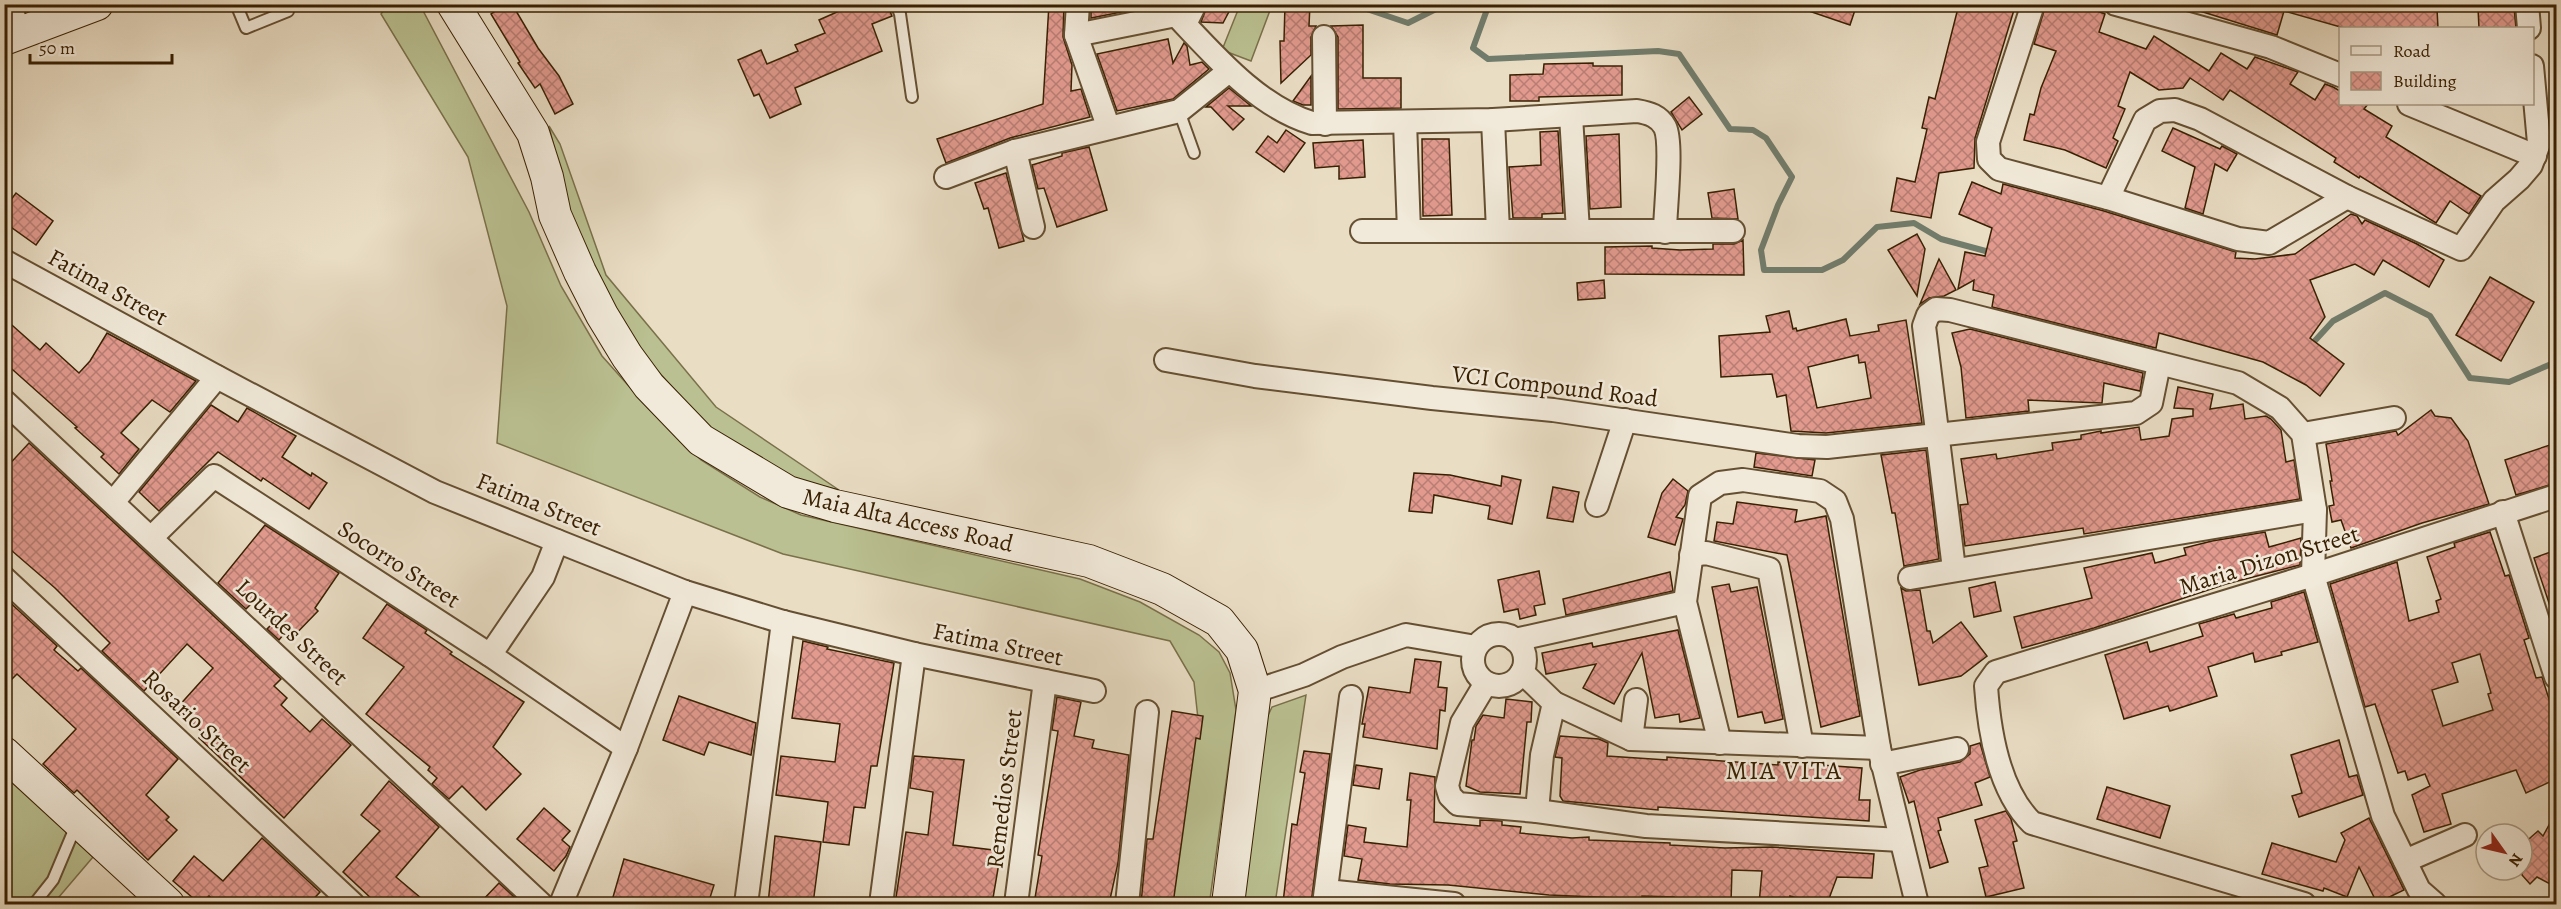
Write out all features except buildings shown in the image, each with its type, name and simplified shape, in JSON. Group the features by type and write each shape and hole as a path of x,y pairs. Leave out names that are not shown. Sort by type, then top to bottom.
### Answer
{"street":[{"path":"9,4 12,36 97,4"},
{"name":"Maia Alta Access Road","path":"453,4 533,133 547,177 555,215 602,315 649,386 701,440 788,492 835,506 1089,561 1162,589 1219,621 1242,650 1255,691 1228,904"},
{"path":"1078,4 1076,35 1108,126"},
{"path":"2033,4 1988,142 1989,159 1999,169 2108,198 2238,239 2268,243 2347,197"},
{"path":"2116,4 2271,46 2339,75"},
{"path":"2527,4 2529,27"},
{"path":"1076,35 1183,12 1229,71 1297,119 1312,123 1493,120 1637,111 1650,114 1660,121 1668,137 1665,232"},
{"path":"1324,37 1325,124"},
{"path":"946,177 1015,151 1108,126 1179,111 1229,71"},
{"path":"2108,198 2145,120 2160,111 2175,110 2200,119 2347,197 2461,249 2494,201 2519,179 2544,147 2534,80"},
{"path":"2412,105 2544,147"},
{"path":"1571,116 1578,231"},
{"path":"1493,120 1498,231"},
{"path":"1406,122 1409,231"},
{"path":"1015,151 1033,227"},
{"path":"1362,231 1732,231"},
{"name":"Fatima Street","path":"4,261 435,492 685,592 783,622 914,654 1094,690"},
{"path":"1954,569 1924,326 1928,315 1936,309 1950,310 2238,383 2280,408 2303,434 2315,510 2313,575 2383,816 2421,900"},
{"name":"VCI Compound Road","path":"1166,360 1255,376 1553,410 1798,446 1827,447 2136,413 2151,403 2159,364"},
{"path":"114,501 217,377"},
{"name":"Lourdes Street","path":"4,401 114,501 541,904"},
{"path":"2303,434 2394,417"},
{"path":"1597,505 1625,420"},
{"name":"Socorro Street","path":"152,537 214,476 490,655 626,747"},
{"path":"1720,743 1686,602 1700,496 1720,483 1743,480 1820,491 1835,501 1842,519 1880,756 1917,904"},
{"name":"Maria Dizon Street","path":"2304,904 2032,823 2020,812 2006,786 1988,715 1986,686 1996,672 2313,575 2556,496"},
{"path":"1910,578 2315,510"},
{"path":"2503,512 2556,677"},
{"path":"490,655 543,577 557,541"},
{"path":"1691,555 1707,553 1769,569 1802,746"},
{"name":"Rosario Street","path":"4,578 353,904"},
{"path":"561,904 626,747 685,592"},
{"path":"1515,640 1686,602"},
{"path":"747,904 783,622"},
{"path":"1502,634 1515,640 1524,652 1525,663 1522,672 1506,685 1496,686 1486,683 1478,676 1474,667 1473,657 1476,647 1483,639 1492,635 1502,634"},
{"path":"1255,691 1304,675 1342,657 1406,635 1476,647"},
{"path":"881,904 914,654"},
{"path":"1522,672 1554,703 1631,739 1802,746 1880,756 1957,749"},
{"name":"Remedios Street","path":"1016,904 1045,681"},
{"path":"1486,683 1462,723 1447,786 1450,796 1458,804 1537,811 1646,826 1901,840"},
{"path":"1351,697 1325,898 1454,904"},
{"path":"1631,739 1636,700"},
{"path":"1537,811 1542,755 1554,703"},
{"path":"1127,904 1147,712"},
{"path":"4,753 168,904"},
{"path":"2405,861 2465,835"}],"lane":[{"path":"236,4 246,28 288,10 286,4"},
{"path":"896,4 900,14 912,97"},
{"path":"1179,111 1194,153"},
{"path":"34,904 53,880 77,822"}],"green space":[{"path":"387,5 420,5 529,212 561,286 602,356 651,411 701,460 760,497 801,515 1080,579 1140,602 1199,635 1219,652 1230,673 1236,710 1210,899 1202,904 1171,904 1198,719 1194,682 1170,641 783,554 497,443 507,306 468,157 381,14"},
{"path":"1240,5 1272,5 1251,61 1222,50"},
{"path":"549,126 560,144 606,275 716,407 839,490 783,477 716,436 622,331 580,261"},
{"path":"1306,695 1275,904 1238,904 1264,724 1272,707"},
{"path":"4,774 93,857 53,904 5,904"}],"waterway":[{"path":"1352,4 1408,23 1446,4"},
{"path":"1489,4 1473,48 1488,59 1658,51 1679,54 1730,129 1753,130 1766,138 1792,177 1778,205 1761,250 1764,270 1822,270 1843,260 1877,227 1914,223 1941,239 1993,253"},
{"path":"2311,345 2333,321 2385,293 2430,316 2470,378 2509,382 2556,362"}],"district":[{"name":"MIA VITA","path":"1784,770"}]}
